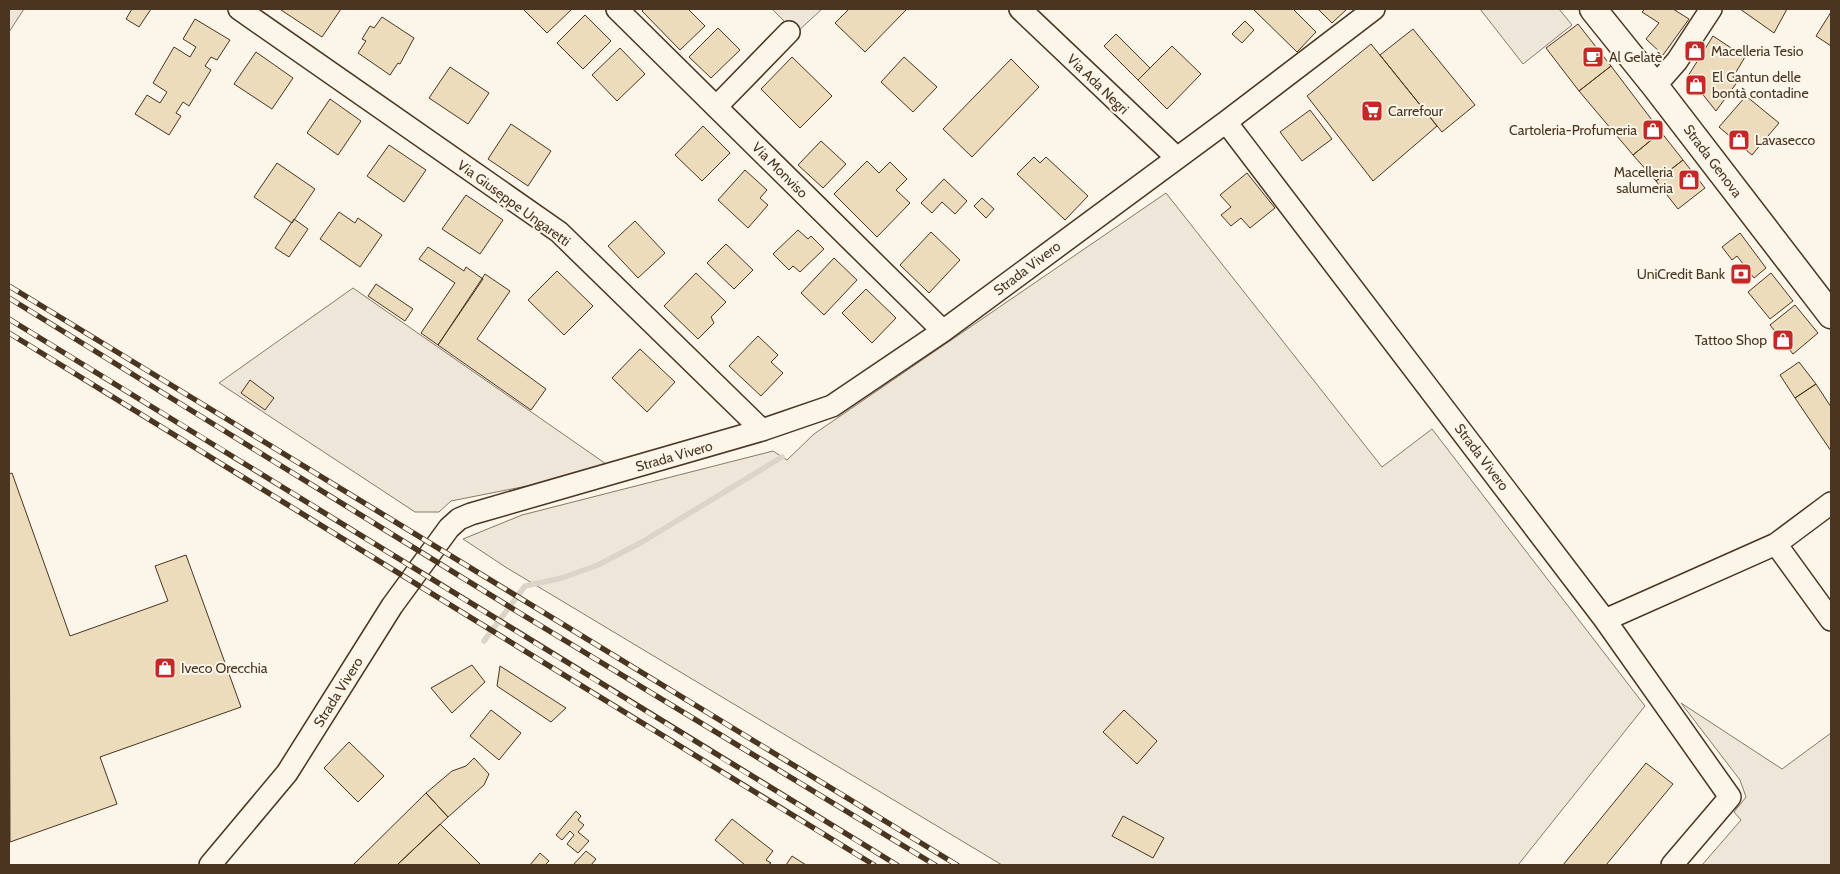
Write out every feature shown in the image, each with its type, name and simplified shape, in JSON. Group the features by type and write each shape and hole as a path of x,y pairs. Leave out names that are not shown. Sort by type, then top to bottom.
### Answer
{"main road":[{"name":"Strada Genova","path":"1593,9 1655,86 1831,315"}],"street":[{"name":"Via Giuseppe Ungaretti","path":"239,9 559,232 762,430"},
{"name":"Via Monviso","path":"617,9 943,331"},
{"name":"Via Ada Negri","path":"1020,9 1176,158"},
{"name":"Strada Vivero","path":"210,865 287,773 392,606 449,528 459,519 470,514 762,430 832,406 943,331 1226,122 1374,9"},
{"path":"1655,86 1677,60 1711,9"},
{"path":"716,107 789,32"},
{"name":"Strada Vivero","path":"1226,122 1605,620 1730,797 1672,865"},
{"path":"1605,620 1776,544 1831,503"},
{"path":"1776,544 1831,620"}],"shaded area":[{"path":"9,9 24,9 9,32"},
{"path":"772,9 822,9 796,33"},
{"path":"1480,9 1559,9 1572,25 1523,64"},
{"path":"1166,193 1382,467 1432,429 1645,706 1518,865 1002,865 507,568 463,539 522,515 773,451 787,460 814,434"},
{"path":"353,288 609,466 532,485 451,501 439,512 415,512 219,383"},
{"path":"1681,703 1782,769 1831,733 1831,865 1702,865 1741,820 1734,812 1746,797 1740,780"}],"building":[{"path":"132,9 151,9 139,27 126,19"},
{"path":"282,9 341,9 322,37"},
{"path":"523,9 572,9 547,33"},
{"path":"644,9 688,9 705,26 680,50 642,11"},
{"path":"849,9 907,9 865,52 835,23"},
{"path":"1253,9 1293,9 1316,32 1297,52"},
{"path":"1318,9 1347,9 1332,23"},
{"path":"1645,9 1673,9 1689,19 1663,55 1646,39 1659,23 1642,12"},
{"path":"1740,9 1787,9 1774,33"},
{"path":"1831,12 1831,46 1816,36"},
{"path":"585,15 611,41 583,69 557,43"},
{"path":"382,17 414,38 400,64 398,63 390,75 358,53 366,41 362,39 370,26 374,28"},
{"path":"195,19 230,40 217,60 211,57 205,66 211,70 189,106 183,102 176,113 181,116 169,135 135,114 147,95 160,103 167,92 153,83 174,47 190,57 196,47 183,39"},
{"path":"1245,21 1254,30 1242,43 1232,34"},
{"path":"1578,24 1611,66 1579,91 1546,48"},
{"path":"718,28 740,50 711,78 689,57"},
{"path":"1413,29 1475,105 1442,132 1380,55"},
{"path":"1116,34 1150,68 1138,80 1104,46"},
{"path":"1713,36 1745,57 1733,77 1738,81 1716,111 1688,76"},
{"name":"Carrefour","path":"1371,44 1437,126 1373,181 1307,96"},
{"path":"1172,46 1201,74 1167,109 1138,80"},
{"path":"620,48 645,74 617,101 592,75"},
{"path":"256,52 293,78 272,109 234,84"},
{"path":"792,57 832,96 800,128 761,89"},
{"path":"904,57 937,87 913,112 881,82"},
{"path":"1011,59 1039,87 972,157 943,129"},
{"path":"1611,66 1661,132 1633,155 1579,91"},
{"path":"450,67 489,93 468,124 429,98"},
{"path":"1746,96 1779,123 1752,155 1719,127"},
{"path":"330,99 361,121 338,155 307,133"},
{"path":"1310,110 1332,139 1302,161 1280,132"},
{"path":"511,124 551,151 528,186 488,159"},
{"path":"703,126 730,153 702,181 675,155"},
{"path":"1661,132 1683,160 1656,181 1633,155"},
{"path":"821,141 846,164 823,188 798,165"},
{"path":"389,145 426,170 404,202 367,176"},
{"path":"1034,157 1040,163 1046,157 1088,196 1065,220 1017,174"},
{"path":"1683,160 1705,188 1678,209 1656,181"},
{"path":"867,161 879,173 890,162 907,179 896,190 910,203 877,237 834,194"},
{"path":"277,163 315,189 292,223 254,197"},
{"path":"745,170 767,190 760,198 768,205 748,228 718,200"},
{"path":"1247,173 1275,208 1250,228 1241,218 1231,226 1221,215 1231,207 1220,195"},
{"path":"944,179 967,201 955,214 942,202 932,213 921,203"},
{"path":"466,195 503,220 480,254 442,229"},
{"path":"982,198 994,209 986,218 974,206"},
{"path":"339,212 355,223 358,218 382,235 360,267 320,239"},
{"path":"294,219 308,229 289,257 275,248"},
{"path":"635,221 665,253 638,278 608,246"},
{"path":"798,230 808,239 811,236 824,249 800,272 793,266 789,270 773,254"},
{"path":"931,232 960,260 929,293 900,265"},
{"path":"1740,233 1766,268 1754,278 1737,256 1732,260 1722,247"},
{"path":"726,244 753,270 734,289 707,263"},
{"path":"428,247 464,271 466,267 483,279 438,345 421,333 455,283 419,259"},
{"path":"834,258 857,280 824,315 801,293"},
{"path":"557,271 593,306 564,335 528,300"},
{"path":"696,273 726,302 711,317 714,323 698,339 664,306"},
{"path":"1771,273 1793,301 1770,319 1748,292"},
{"path":"485,274 510,291 477,339 546,389 531,410 438,345"},
{"path":"376,284 413,309 405,321 368,296"},
{"path":"866,289 896,318 872,343 842,313"},
{"path":"1795,305 1818,333 1793,354 1770,325"},
{"path":"758,336 778,355 771,362 783,373 761,396 729,366"},
{"path":"640,349 675,382 647,412 612,378"},
{"path":"1799,362 1816,384 1795,398 1780,375"},
{"path":"250,380 274,398 265,410 241,393"},
{"path":"1816,384 1831,407 1831,451 1795,398"},
{"path":"12,473 70,636 168,601 155,566 186,555 241,707 100,757 117,804 10,842 9,474"},
{"path":"472,665 485,682 452,713 431,688"},
{"path":"500,666 566,708 551,722 497,686"},
{"path":"491,710 521,733 499,760 470,736"},
{"path":"1124,710 1157,741 1137,764 1103,732"},
{"path":"349,742 384,776 358,802 324,768"},
{"path":"474,758 489,774 484,785 448,817 426,793 452,771 466,766"},
{"path":"1646,763 1673,784 1606,865 1563,865"},
{"path":"426,793 448,817 397,865 353,865"},
{"path":"576,811 581,816 578,820 584,825 578,832 589,841 578,853 567,844 574,835 570,831 562,840 556,835"},
{"path":"1123,816 1164,838 1153,858 1112,836"},
{"path":"732,819 773,851 766,860 771,863 768,865 745,865 715,840"},
{"path":"440,824 481,865 397,865"},
{"path":"586,851 596,859 591,865 573,865"},
{"path":"540,853 549,861 545,865 530,865"},
{"path":"792,856 806,865 786,865"}],"waterway":[{"path":"484,641 525,586 562,578 598,565 642,542 782,457"}],"railway":[{"path":"9,286 957,865"},
{"path":"9,298 518,612 935,865"},
{"path":"9,319 897,865"},
{"path":"9,333 874,865"}],"place":[{"name":"Macelleria Tesio","path":"1695,51"},
{"name":"Al Gelatè","path":"1593,57"},
{"name":"El Cantun delle bontà contadine","path":"1696,85"},
{"name":"Carrefour","path":"1372,111"},
{"name":"Cartoleria-Profumeria","path":"1653,130"},
{"name":"Lavasecco","path":"1739,140"},
{"name":"Macelleria salumeria","path":"1689,180"},
{"name":"UniCredit Bank","path":"1741,274"},
{"name":"Tattoo Shop","path":"1783,340"},
{"name":"Iveco Orecchia","path":"165,668"}]}
